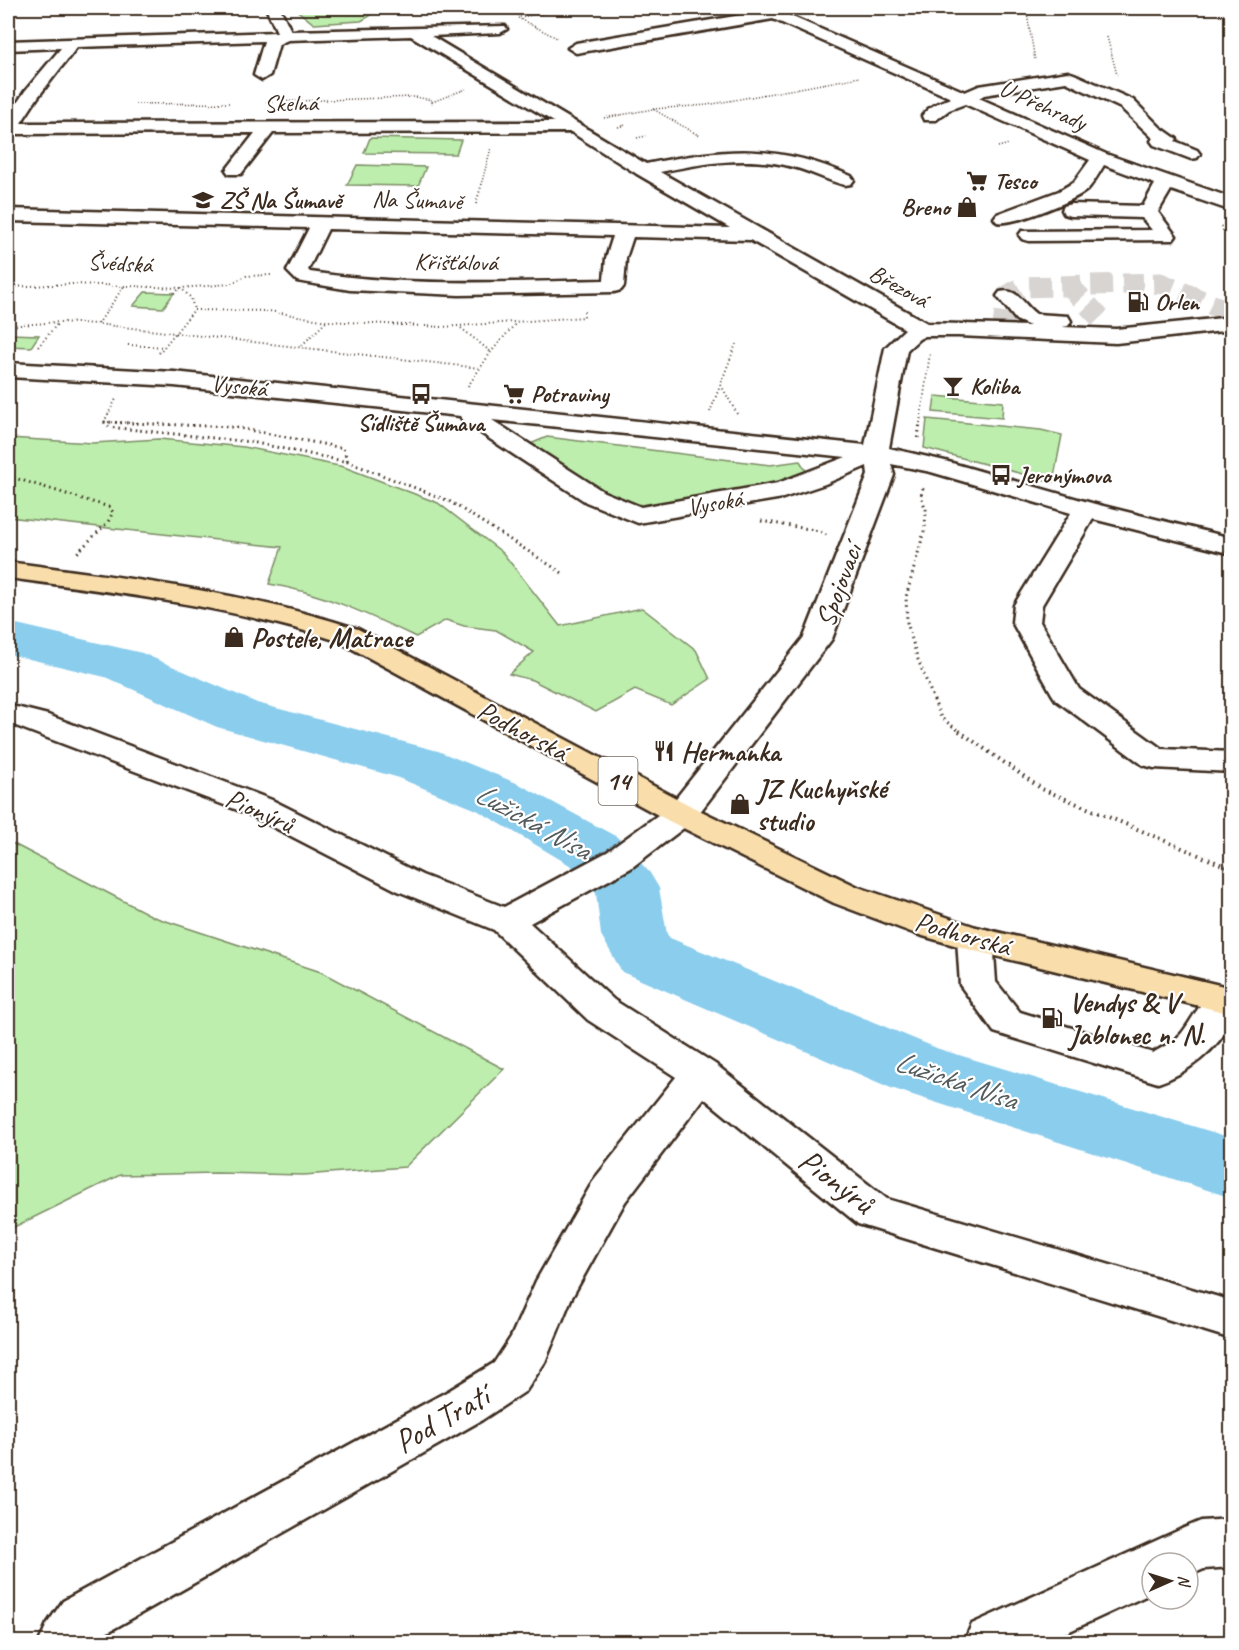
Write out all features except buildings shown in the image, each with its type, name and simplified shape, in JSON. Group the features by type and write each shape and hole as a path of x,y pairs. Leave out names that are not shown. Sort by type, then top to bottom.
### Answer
{"main road":[{"name":"Podhorská","path":"8,570 215,599 300,618 348,635 681,814 846,894 928,925 975,939 1229,1001"}],"street":[{"path":"273,8 286,36"},
{"path":"576,48 768,11"},
{"name":"U Přehrady","path":"768,11 972,95 1100,158 1232,205"},
{"path":"414,32 459,25"},
{"path":"8,45 500,29"},
{"name":"Březová","path":"414,32 927,339 958,329 1116,336 1232,323"},
{"path":"262,75 272,40 286,36"},
{"path":"8,128 31,94 73,43"},
{"path":"972,95 1068,77 1127,104 1164,140 1191,154"},
{"name":"U Přehrady","path":"930,116 943,106 972,95"},
{"path":"235,170 268,127"},
{"name":"Skelná","path":"8,128 575,127"},
{"path":"755,140 780,151 793,152 818,148"},
{"path":"643,170 699,159 755,156 784,158 810,165 845,180"},
{"name":"U Přehrady","path":"1004,218 1066,195 1081,186 1100,158"},
{"path":"1148,212 1158,199 1165,183"},
{"path":"1071,210 1148,212"},
{"path":"1029,235 1166,236 1148,212"},
{"name":"Na Šumavě","path":"8,215 754,234"},
{"path":"301,274 297,271 321,223"},
{"name":"Křišťálová","path":"301,274 304,277 350,284 400,287 481,289 614,286 616,258 625,231"},
{"path":"1007,296 1025,316 1036,322 1100,318"},
{"name":"Spojovací","path":"681,814 818,639 881,475 876,453 896,348 911,334 927,339"},
{"name":"Vysoká","path":"8,370 174,379 876,453 936,466 1222,548"},
{"name":"Vysoká","path":"470,412 472,417 595,497 638,515 783,490 816,479 876,453"},
{"path":"1086,509 1028,605 1026,622 1067,694 1154,758 1232,762"},
{"name":"Pionýrů","path":"8,714 37,722 260,807 410,883 506,921 602,1010 700,1074 873,1212 1232,1320"},
{"path":"506,921 608,865 681,814"},
{"path":"975,939 978,985 1007,1022 1158,1069 1193,1046 1229,1001"},
{"name":"Pod Tratí","path":"66,1642 81,1619 456,1411 510,1377 529,1348 551,1294 610,1190 700,1074"},
{"path":"1188,1551 1201,1545 1232,1543"},
{"path":"990,1642 1140,1573"}],"path":[{"path":"518,18 581,8"},
{"path":"1026,8 1035,63"},
{"path":"518,12 518,18"},
{"path":"518,18 576,48"},
{"path":"602,118 653,109 707,105 867,76"},
{"path":"432,102 474,87"},
{"path":"300,101 415,96 429,98 432,102 432,111"},
{"path":"653,109 701,137"},
{"path":"474,207 496,127"},
{"path":"998,147 1008,144"},
{"name":"Švédská","path":"8,287 125,285 181,288 230,284 246,276 301,274"},
{"path":"97,324 125,285"},
{"path":"194,310 269,311 327,321 461,328 584,317 587,286"},
{"path":"174,293 181,288 191,298 194,310"},
{"path":"178,332 194,310"},
{"path":"301,346 327,321"},
{"path":"8,326 59,322 97,324 479,368 517,322"},
{"path":"32,354 59,322"},
{"path":"461,328 491,352"},
{"path":"927,339 916,450 942,458 926,476 921,496 926,510 925,528 906,597 907,622 916,657 941,718 1042,789 1232,869"},
{"path":"709,416 736,344"},
{"path":"128,345 165,347"},
{"path":"721,385 741,422"},
{"path":"348,462 343,448 233,427 104,422 109,427 251,442 348,462 449,501 564,574"},
{"path":"8,476 109,507 113,512 99,532 74,557"},
{"path":"753,520 820,531 851,549"}],"green space":[{"path":"294,8 367,8 370,16 361,21 314,24"},
{"path":"370,138 461,140 456,154 364,153"},
{"path":"357,165 426,167 418,186 347,185"},
{"path":"145,292 174,293 163,308 133,306"},
{"path":"8,334 39,335 31,347 8,346"},
{"path":"935,396 1003,402 1002,418 933,412"},
{"path":"927,419 1041,430 1062,435 1053,482 924,448"},
{"path":"547,437 770,465 800,461 808,474 779,484 643,508 606,494 528,445"},
{"path":"8,438 93,443 159,439 244,447 344,467 438,503 503,553 560,626 642,608 696,650 710,679 671,705 635,690 596,712 532,680 509,674 534,652 496,630 464,626 446,620 416,637 326,598 269,584 282,547 8,517"},
{"path":"8,841 154,917 321,972 504,1069 405,1167 304,1175 217,1173 120,1175 8,1230"}],"waterway":[{"name":"Lužická Nisa","path":"8,638 123,665 237,715 417,764 498,797 595,852 627,888 634,935 646,955 916,1069 1232,1168"}],"tunnel":[{"path":"1069,286 1160,283 1232,313"},
{"path":"1002,333 1007,296 1022,287 1069,286"},
{"path":"1069,286 1100,318"}],"place":[{"name":"Tesco","path":"977,181"},
{"name":"ZŠ Na Šumavě","path":"203,200"},
{"name":"Breno","path":"967,207"},
{"name":"Orlen","path":"1138,302"},
{"name":"Koliba","path":"953,386"},
{"name":"Sídliště Šumava","path":"421,394"},
{"name":"Potraviny","path":"514,394"},
{"name":"Jeronýmova","path":"1001,475"},
{"name":"Postele, Matrace","path":"234,637"},
{"name":"Hermanka","path":"664,751"},
{"name":"JZ Kuchyňské studio","path":"740,804"},
{"name":"Vendys & V Jablonec n. N.","path":"1052,1018"}]}
